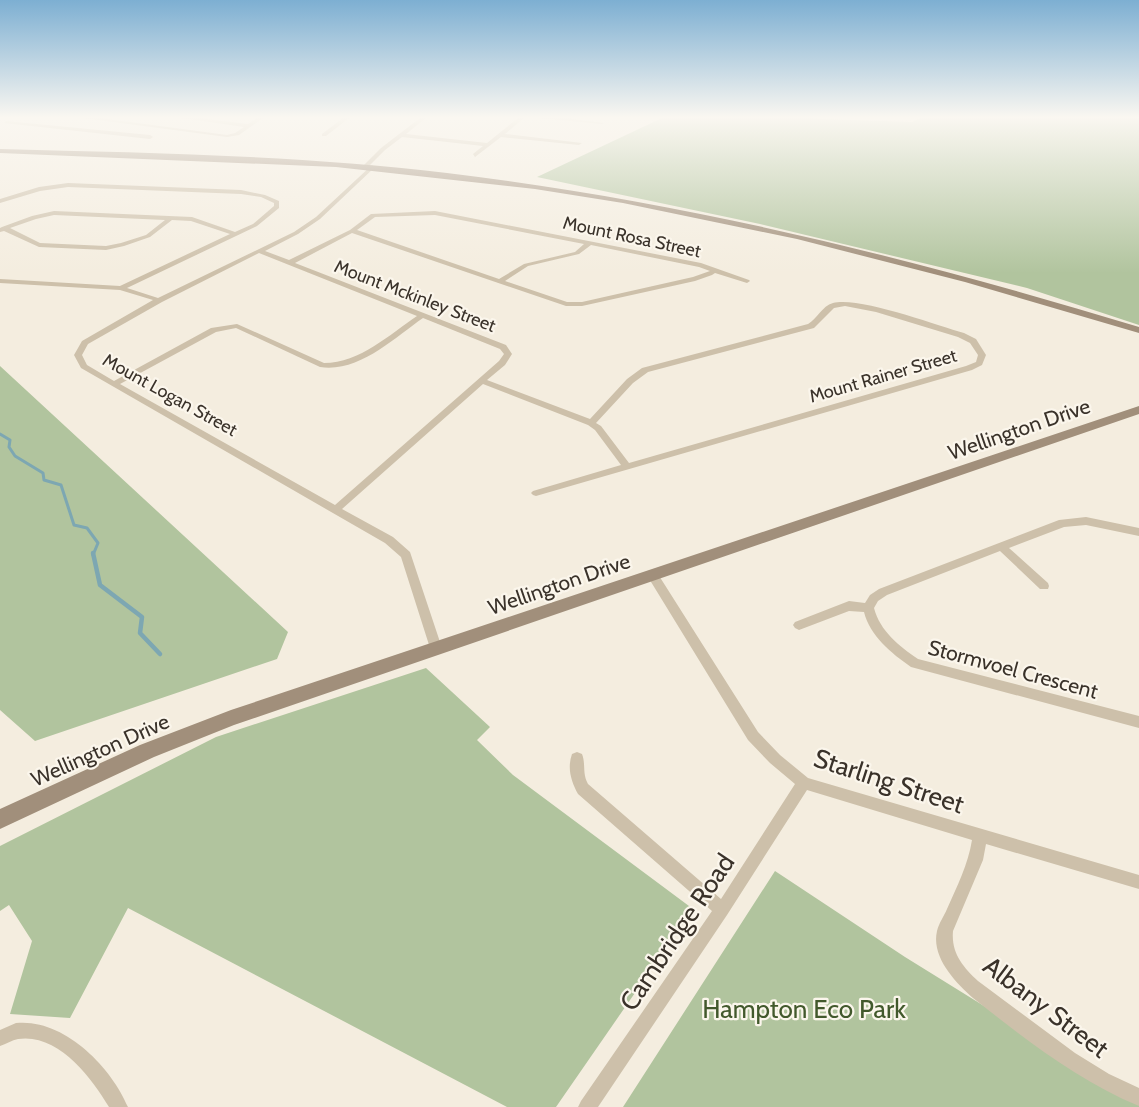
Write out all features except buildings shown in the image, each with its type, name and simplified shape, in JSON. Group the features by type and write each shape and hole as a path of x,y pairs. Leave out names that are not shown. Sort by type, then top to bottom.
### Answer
{"main road":[{"path":"391,170 572,192 753,226 961,278 1139,330"},
{"name":"Wellington Drive","path":"0,819 107,768 190,733 1139,410"}],"street":[{"name":"Mount Logan Street","path":"366,170 311,223 159,300 93,337 78,355 84,366 114,384 389,540 406,555 436,648"},
{"path":"0,201 39,189 73,185 241,192 263,196 277,202 277,207 262,221 121,288"},
{"path":"2,229 34,217 54,213 192,219 235,234"},
{"name":"Mount Rosa Street","path":"289,263 352,231 367,218 376,214 435,213 701,265 714,270 710,274 695,279 573,304 560,303 352,231"},
{"path":"2,229 39,245 106,248 148,236 171,218"},
{"path":"499,282 526,265 573,255 590,243"},
{"name":"Mount Mckinley Street","path":"259,251 496,344 508,354 506,360 336,509"},
{"path":"714,270 747,281"},
{"path":"0,281 121,288 159,300"},
{"name":"Mount Rainer Street","path":"536,493 969,368 979,363 982,355 973,341 961,335 861,307 838,304 831,307 818,322 811,326 650,367 636,375 591,423"},
{"path":"114,384 214,330 224,327 242,328 323,365 338,366 352,362 423,315"},
{"path":"481,381 591,423 600,431 627,467"},
{"path":"799,625 849,606 868,608 874,598 883,592 1074,521 1139,532"},
{"path":"1002,547 1044,586"},
{"name":"Starling Street","path":"652,574 753,736 775,759 804,783 1139,882"},
{"name":"Stormvoel Crescent","path":"868,608 872,621 897,651 915,663 1139,722"},
{"path":"577,758 578,778 583,789 722,910"},
{"name":"Cambridge Road","path":"587,1107 722,910 804,783"},
{"name":"Albany Street","path":"980,835 976,860 945,931 944,940 950,960 966,981 1058,1053 1089,1074 1139,1097"},
{"path":"0,1038 19,1031 44,1033 54,1038 78,1054 89,1065 119,1107"}],"green space":[{"path":"553,170 1139,170 1139,325 1027,288 760,224 537,177"},
{"path":"0,366 288,632 277,659 35,741 0,710"},
{"path":"426,668 490,727 477,740 513,775 693,909 556,1107 507,1107 128,908 70,1018 10,1014 32,941 9,905 0,911 0,846 216,737"},
{"name":"Hampton Eco Park","path":"775,871 905,957 1139,1102 1139,1107 623,1107"}],"waterway":[{"path":"0,434 10,440 9,447 15,456 43,473 44,480 61,485 74,525 87,528 98,543 93,554"},
{"path":"93,554 100,585 142,617 140,633 160,654"}]}
